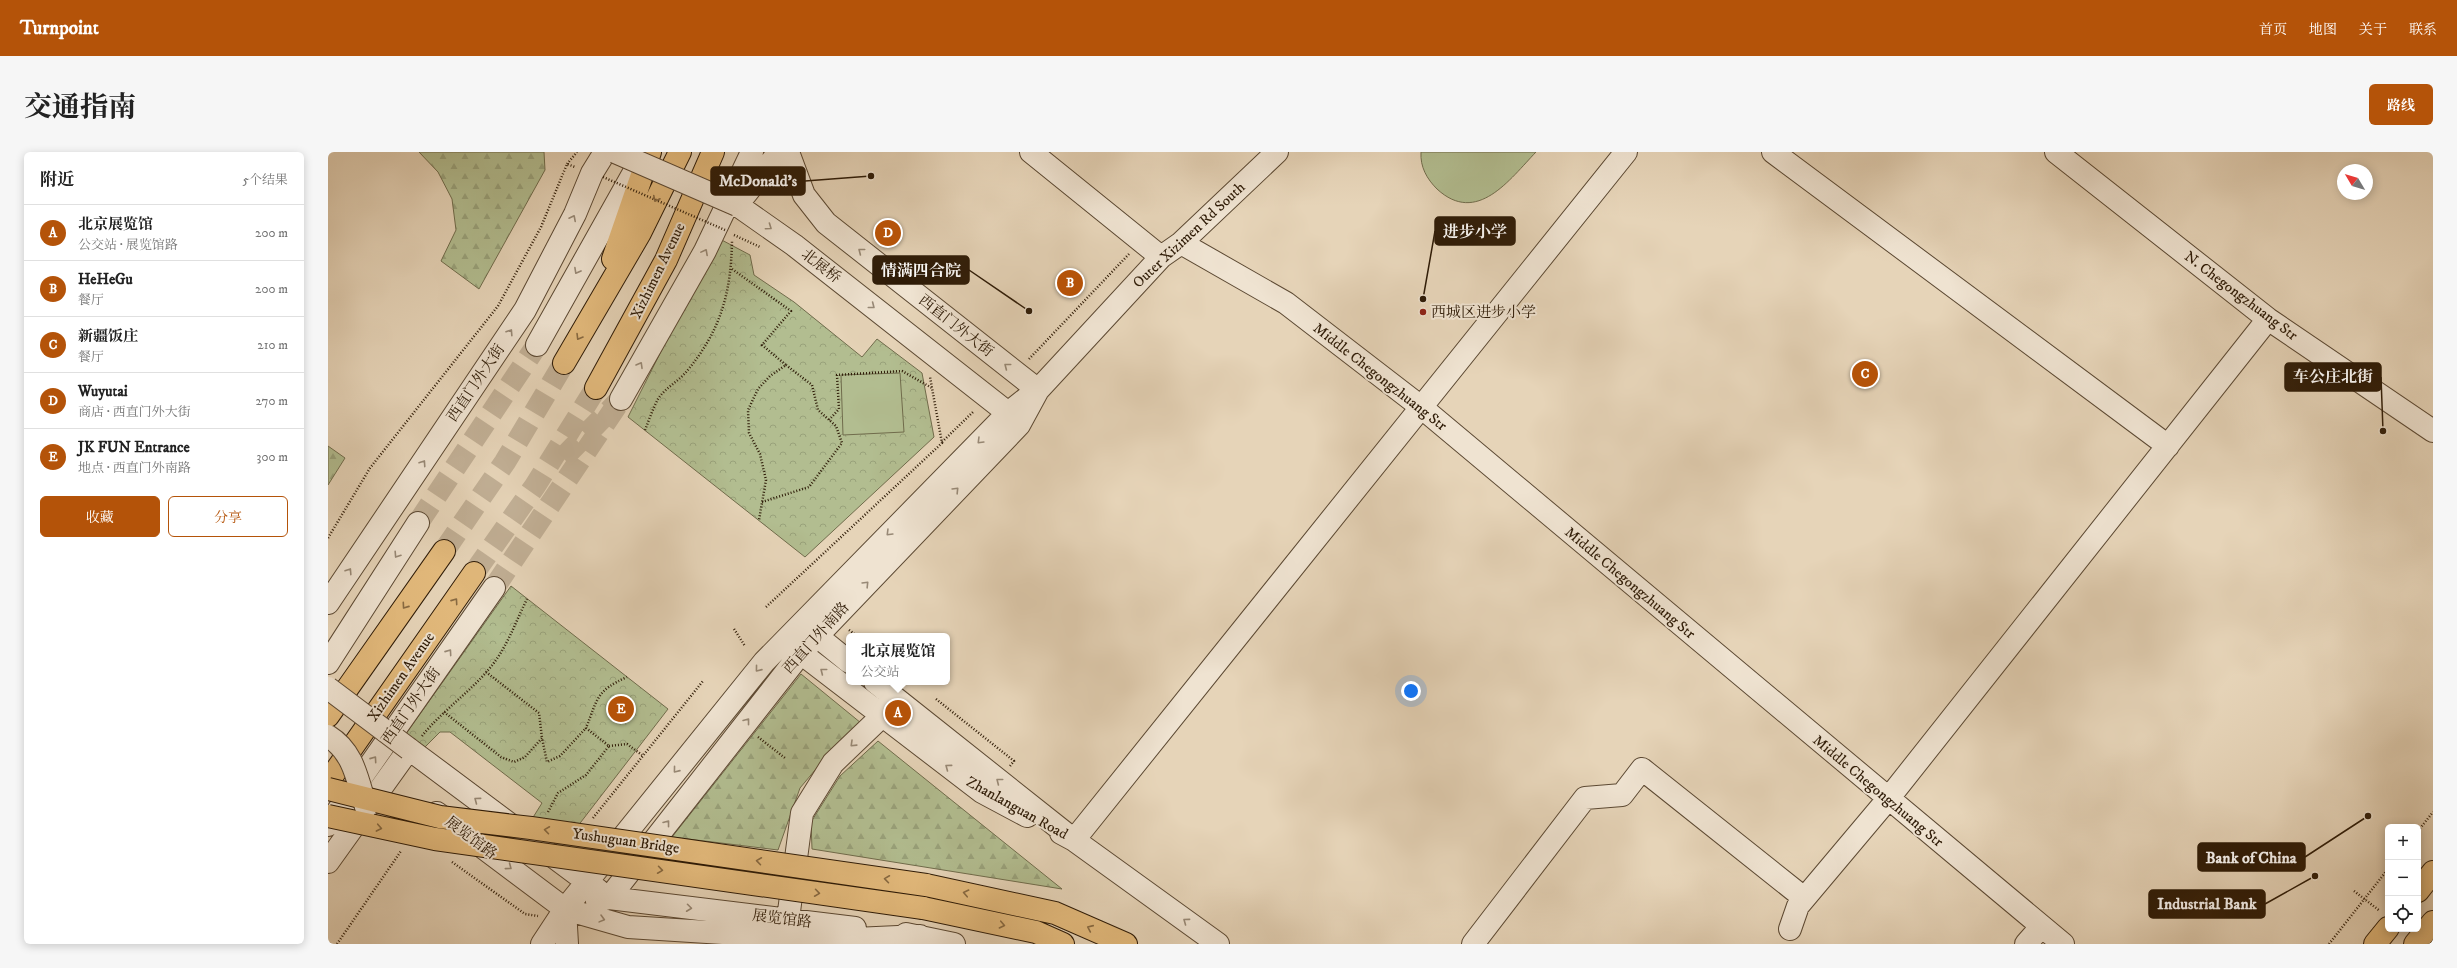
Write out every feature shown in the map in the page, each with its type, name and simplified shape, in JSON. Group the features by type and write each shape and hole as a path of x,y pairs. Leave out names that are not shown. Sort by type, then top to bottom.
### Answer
{"main road":[{"path":"596,309 650,152"},
{"path":"564,363 640,233 680,152"},
{"name":"Xizhimen Avenue","path":"596,388 666,260 713,152"},
{"path":"328,716 444,551"},
{"name":"Xizhimen Avenue","path":"328,782 474,573"},
{"name":"Yushuguan Bridge","path":"328,789 440,817 546,830 926,885 1055,913 1126,944"},
{"name":"Yushuguan Bridge","path":"328,816 435,839 923,908 1036,932 1063,944"},
{"path":"2421,886 2433,872"},
{"path":"2375,944 2385,920"},
{"path":"2415,944 2433,922"}],"street":[{"name":"西直门外大街","path":"328,603 525,310 575,214 598,175 605,152"},
{"name":"北展桥","path":"616,152 737,205 794,245 1013,419"},
{"path":"537,345 646,152"},
{"path":"620,399 705,251 752,152"},
{"path":"737,205 779,152"},
{"name":"西直门外大街","path":"788,152 804,195 826,223 1038,390"},
{"path":"1031,152 1161,258"},
{"name":"Outer Xizimen Rd South","path":"1013,419 1038,390 1161,258 1181,243 1277,152"},
{"path":"878,685 1074,840 1626,152"},
{"path":"1773,152 2168,446"},
{"name":"N. Chegongzhuang Str","path":"2056,152 2268,319 2433,431"},
{"name":"Middle Chegongzhuang Str","path":"1181,243 1286,303 1421,407 2063,944"},
{"path":"1790,929 1798,906 1804,898 1888,799 2268,319"},
{"name":"西直门外南路","path":"609,898 801,653 1013,419"},
{"name":"西直门外南路","path":"565,909 784,640 1013,419"},
{"path":"328,663 418,523"},
{"name":"西直门外大街","path":"328,825 494,588"},
{"path":"817,636 846,660"},
{"name":"Zhanlanguan Road","path":"784,640 881,717 982,792 1074,840 1218,944"},
{"path":"328,688 415,744 586,882 609,898"},
{"path":"788,919 802,813 833,763 881,717"},
{"path":"328,736 336,741 351,757 366,806"},
{"path":"328,862 366,806 415,744"},
{"path":"1473,944 1585,798 1622,795 1642,769 1804,898"},
{"name":"展览馆路","path":"366,806 399,800 425,804 565,909"},
{"path":"542,944 565,909 609,898"},
{"name":"展览馆路","path":"609,898 920,936 954,944"},
{"path":"565,909 628,926 833,940 920,936"},
{"path":"565,909 567,944"},
{"path":"2026,944 2041,927"}],"path":[{"path":"328,538 370,468 498,306 541,227 567,164 577,152"},
{"path":"567,164 598,175 725,230 764,249"},
{"path":"645,430 659,398 686,372 710,339 724,311 732,269 732,234"},
{"path":"1026,362 1141,241"},
{"path":"732,269 791,311 762,345 812,386 818,410 836,426 842,443 809,487 762,502"},
{"path":"759,520 766,480 760,454 749,433 748,410 758,389 770,376 786,365"},
{"path":"766,607 942,443 929,370"},
{"path":"829,420 839,409 837,375 902,371 932,388"},
{"path":"415,744 444,712 486,672 506,646 527,599"},
{"path":"734,629 745,646"},
{"path":"486,672 539,713 547,762 560,756 586,728 603,691 607,686 627,677"},
{"path":"592,819 703,681"},
{"path":"936,699 1014,761 998,780"},
{"path":"444,712 501,757 514,762 525,758 542,738"},
{"path":"744,725 785,758"},
{"path":"586,728 609,746 627,744 642,755"},
{"path":"547,813 558,792 586,775 609,746"},
{"path":"2421,827 2433,812"},
{"path":"337,944 406,844"},
{"path":"2329,944 2385,873"},
{"path":"2354,891 2385,920"}],"green space":[{"path":"419,152 544,152 545,170 479,289 441,261 456,230 452,199 438,172"},
{"path":"1421,152 1536,152 1504,185 1492,194 1479,201 1466,203 1452,199 1433,185 1423,168"},
{"path":"718,238 750,255 754,275 794,302 862,357 877,339 922,373 934,437 805,557 628,417"},
{"path":"900,373 904,432 843,435 841,375"},
{"path":"328,446 345,458 328,485"},
{"path":"511,586 668,709 564,844 532,819 542,803 450,732 440,732 423,749 405,735"},
{"path":"801,674 861,723 826,757 800,788 778,850 672,837"},
{"path":"878,741 1062,889 812,849 811,822 840,776"}],"tunnel":[{"path":"418,523 537,345"},
{"path":"444,551 505,462 564,363"},
{"path":"474,573 535,486 596,388"},
{"path":"494,588 621,399"},
{"path":"563,458 621,399"}],"place":[{"name":"McDonald's","path":"871,176"},
{"name":"Wuyutai","path":"888,233"},
{"name":"HeHeGu","path":"1070,283"},
{"name":"进步小学","path":"1423,299"},
{"name":"情满四合院","path":"1029,311"},
{"name":"西城区进步小学","path":"1423,312"},
{"name":"新疆饭庄","path":"1865,374"},
{"name":"车公庄北街","path":"2383,431"},
{"name":"JK FUN Entrance","path":"621,709"},
{"name":"北京展览馆","path":"898,713"},
{"name":"Bank of China","path":"2368,816"},
{"name":"Industrial Bank","path":"2315,876"}]}
